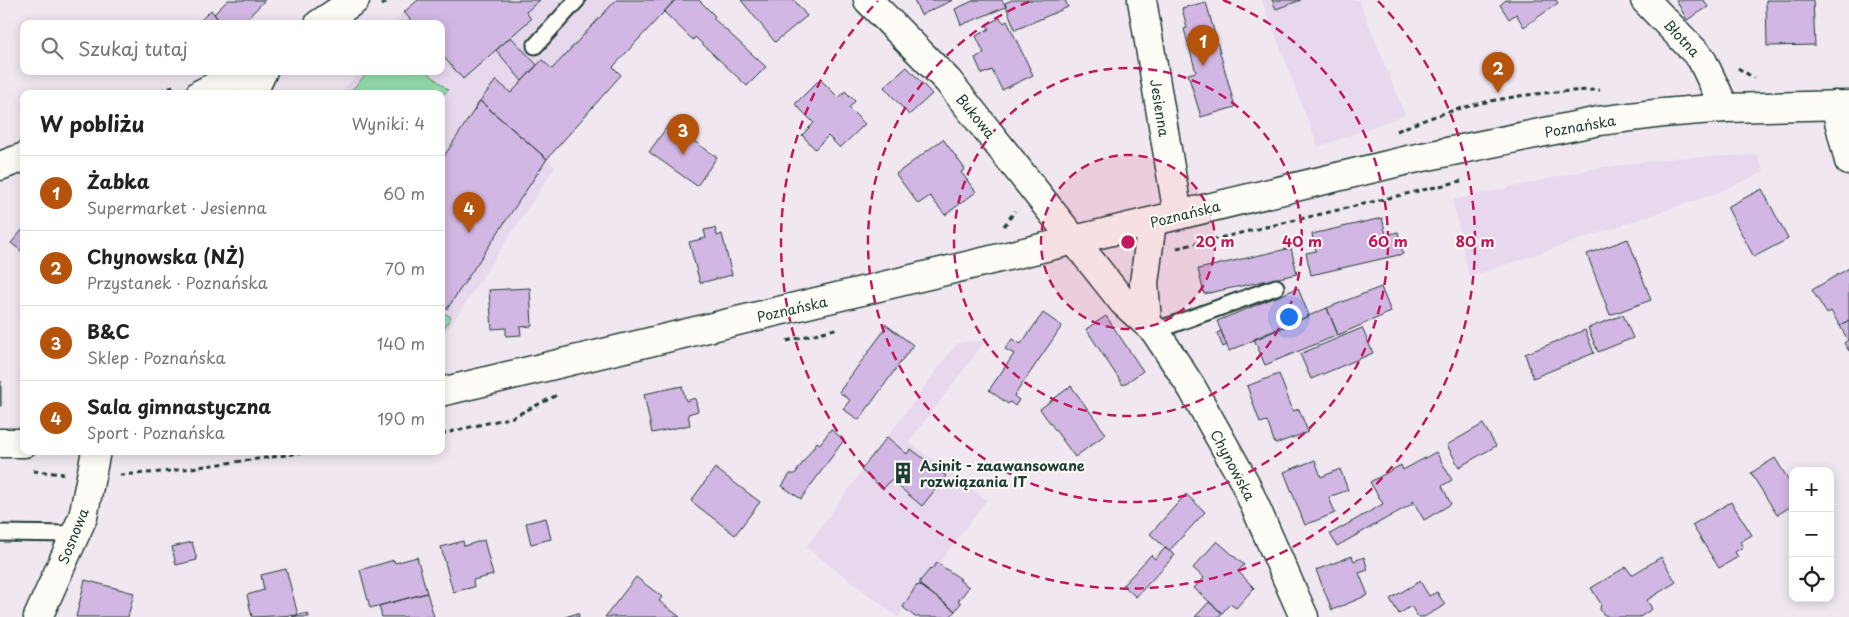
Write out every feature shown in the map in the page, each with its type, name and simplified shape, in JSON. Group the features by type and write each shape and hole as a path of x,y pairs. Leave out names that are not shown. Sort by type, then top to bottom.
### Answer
{"street":[{"path":"325,20 355,0"},
{"name":"Bukowa","path":"868,0 948,81 1075,241"},
{"name":"Jesienna","path":"1142,0 1165,219"},
{"name":"Błotna","path":"1646,0 1700,58 1725,108"},
{"path":"208,90 236,75"},
{"path":"254,90 261,75"},
{"path":"1842,105 1849,161"},
{"name":"Poznańska","path":"445,391 1408,160 1528,134 1599,121 1725,108 1842,105"},
{"path":"0,166 20,158"},
{"path":"1151,326 1144,283 1148,255 1165,219"},
{"name":"Chynowska","path":"1075,241 1123,302 1151,326 1192,388 1244,481 1304,617"},
{"path":"0,443 20,443"},
{"name":"Sosnowa","path":"38,617 83,517 93,464"}],"lane":[{"path":"535,46 577,0"},
{"path":"1151,326 1276,287"},
{"path":"0,533 75,534"}],"path":[{"path":"1148,255 1468,179"},
{"path":"785,341 841,328"},
{"path":"445,433 513,417 560,394"},
{"path":"28,470 93,464 162,472 286,455"}],"shaded area":[{"path":"418,0 674,0 613,67 621,75 547,159 555,167 445,334 445,90 343,90 356,75 445,75 445,20 396,20"},
{"path":"1262,0 1359,0 1405,115 1318,147"},
{"path":"1757,155 1764,172 1717,193 1469,277 1453,200 1598,168 1676,158"},
{"name":"Asinit - zaawansowane rozwiązania IT","path":"986,340 909,442 987,500 898,617 806,547 957,343"}],"green space":[{"path":"365,75 431,75 448,90 445,93 445,90 352,90"},
{"path":"445,313 451,317 445,327"}],"building":[{"path":"228,0 265,0 246,20 219,20 214,14"},
{"path":"418,0 540,0 526,12 531,19 463,79 445,59 445,20 411,20 404,12"},
{"path":"616,0 675,0 613,67 621,75 547,159 480,101 496,80 511,93 542,60 552,69"},
{"path":"675,0 699,0 715,16 713,18 766,67 747,86 695,37 693,40 664,12"},
{"path":"741,0 794,0 807,16 775,42"},
{"path":"914,0 953,0 921,15"},
{"path":"975,0 1002,0 1006,7 961,25 955,9"},
{"path":"1012,0 1065,0 1068,7 1015,30 1005,3"},
{"path":"1272,0 1301,0 1276,9"},
{"path":"1506,0 1556,0 1558,3 1524,27 1516,14 1509,19 1500,5"},
{"path":"1676,0 1704,0 1708,7 1687,20"},
{"path":"1766,0 1813,0 1815,45 1767,46"},
{"path":"1206,2 1235,107 1201,117 1188,74 1196,72 1184,29 1187,28 1182,8"},
{"path":"211,10 219,20 201,20"},
{"path":"1000,18 1004,23 1007,21 1033,75 1002,90 992,70 982,74 975,58 984,53 976,36 989,29 987,24"},
{"path":"511,37 537,65 522,81 496,50"},
{"path":"907,67 932,94 909,115 884,87"},
{"path":"820,79 839,98 845,91 855,101 849,108 865,124 840,148 828,136 815,149 802,135 814,123 795,104"},
{"path":"480,101 547,159 447,309 445,308 445,155"},
{"path":"669,124 717,157 697,186 649,152"},
{"path":"943,139 965,169 961,172 976,192 945,215 930,196 918,204 896,174"},
{"path":"1762,189 1788,239 1754,257 1727,207"},
{"path":"1382,218 1386,235 1398,232 1403,254 1311,275 1306,253 1316,251 1312,234"},
{"path":"715,228 717,236 722,234 732,275 700,283 689,242 706,238 704,230"},
{"path":"20,233 20,250 11,243"},
{"path":"1628,239 1651,300 1610,315 1587,254"},
{"path":"1291,248 1297,274 1204,294 1198,269"},
{"path":"1849,268 1849,320 1840,326 1831,311 1827,314 1812,290"},
{"path":"1381,287 1391,312 1338,335 1327,308"},
{"path":"530,288 532,326 520,327 521,335 506,336 506,328 492,329 489,290"},
{"path":"1298,288 1309,316 1229,351 1217,321"},
{"path":"1327,308 1338,335 1265,365 1254,339"},
{"path":"1043,313 1062,326 1014,396 1019,400 1015,406 1010,402 1008,404 989,390 1014,354 1005,349 1012,339 1021,344"},
{"path":"1623,315 1633,338 1598,352 1588,328"},
{"path":"1106,316 1143,371 1123,385 1086,329"},
{"path":"1849,320 1849,351 1844,343 1848,340 1840,326"},
{"path":"885,324 913,345 859,420 843,409 850,400 839,392 883,332"},
{"path":"1362,328 1373,353 1311,379 1300,354"},
{"path":"1585,330 1594,353 1533,378 1525,354"},
{"path":"1221,331 1227,345 1223,347 1217,333"},
{"path":"1279,374 1293,411 1299,409 1308,432 1275,444 1267,421 1260,423 1247,386"},
{"path":"1,381 1,406 0,406"},
{"path":"682,386 686,401 695,398 698,411 688,414 690,425 652,433 644,394"},
{"path":"1071,386 1106,434 1075,457 1040,409"},
{"path":"1483,424 1496,446 1459,467 1447,445"},
{"path":"831,429 844,440 801,499 782,486 790,474 795,474 817,442 820,444"},
{"name":"Asinit - zaawansowane rozwiązania IT","path":"887,437 907,454 911,449 946,476 922,506 891,480 883,489 861,470"},
{"path":"1436,452 1452,480 1442,486 1451,504 1424,520 1413,501 1412,504 1337,546 1330,534 1383,504 1370,482 1401,465 1403,470"},
{"path":"1775,458 1789,481 1789,508 1777,515 1751,473"},
{"path":"1315,460 1321,477 1340,469 1348,490 1329,497 1335,513 1305,525 1284,472"},
{"path":"715,468 760,502 735,535 691,501"},
{"path":"1186,494 1205,512 1169,551 1150,534"},
{"path":"1731,502 1752,535 1740,542 1743,547 1735,552 1738,557 1719,568 1692,525"},
{"path":"546,518 551,539 531,544 526,523"},
{"path":"484,540 493,575 473,580 474,587 453,592 441,547 463,541 464,546"},
{"path":"1217,541 1244,565 1238,571 1254,588 1236,608 1230,604 1222,613 1194,588 1204,578 1193,568"},
{"path":"192,542 197,560 176,565 172,547"},
{"path":"1165,548 1175,555 1136,597 1123,585 1151,555 1155,559"},
{"path":"1352,556 1354,561 1364,557 1368,570 1359,573 1368,595 1332,610 1316,570"},
{"path":"417,557 427,593 370,608 360,570 394,560 395,563"},
{"path":"1661,557 1676,582 1647,600 1652,609 1640,617 1609,617 1603,614 1600,609 1601,604 1591,588 1626,567 1632,575"},
{"path":"937,563 961,579 959,580 969,587 958,601 961,603 955,611 920,585 920,581"},
{"path":"286,569 298,615 252,617 247,595 264,590 261,575"},
{"path":"636,577 662,597 659,601 680,617 605,617"},
{"path":"85,580 134,593 128,617 76,617"},
{"path":"1420,581 1429,596 1437,592 1445,605 1424,617 1418,617 1411,606 1399,614 1390,599"},
{"path":"920,585 955,611 950,617 915,617 903,607 916,586"},
{"path":"427,593 434,617 382,617 379,606"},
{"path":"1209,602 1222,613 1219,617 1195,617"},
{"path":"308,613 309,617 292,617 298,615"},
{"path":"578,613 579,617 565,617"}],"place":[{"name":"Żabka","path":"1203,66"},
{"name":"Chynowska (NŻ)","path":"1498,93"},
{"name":"B&C","path":"683,155"},
{"name":"Sala gimnastyczna","path":"469,233"},
{"name":"Asinit - zaawansowane rozwiązania IT","path":"903,473"}]}
